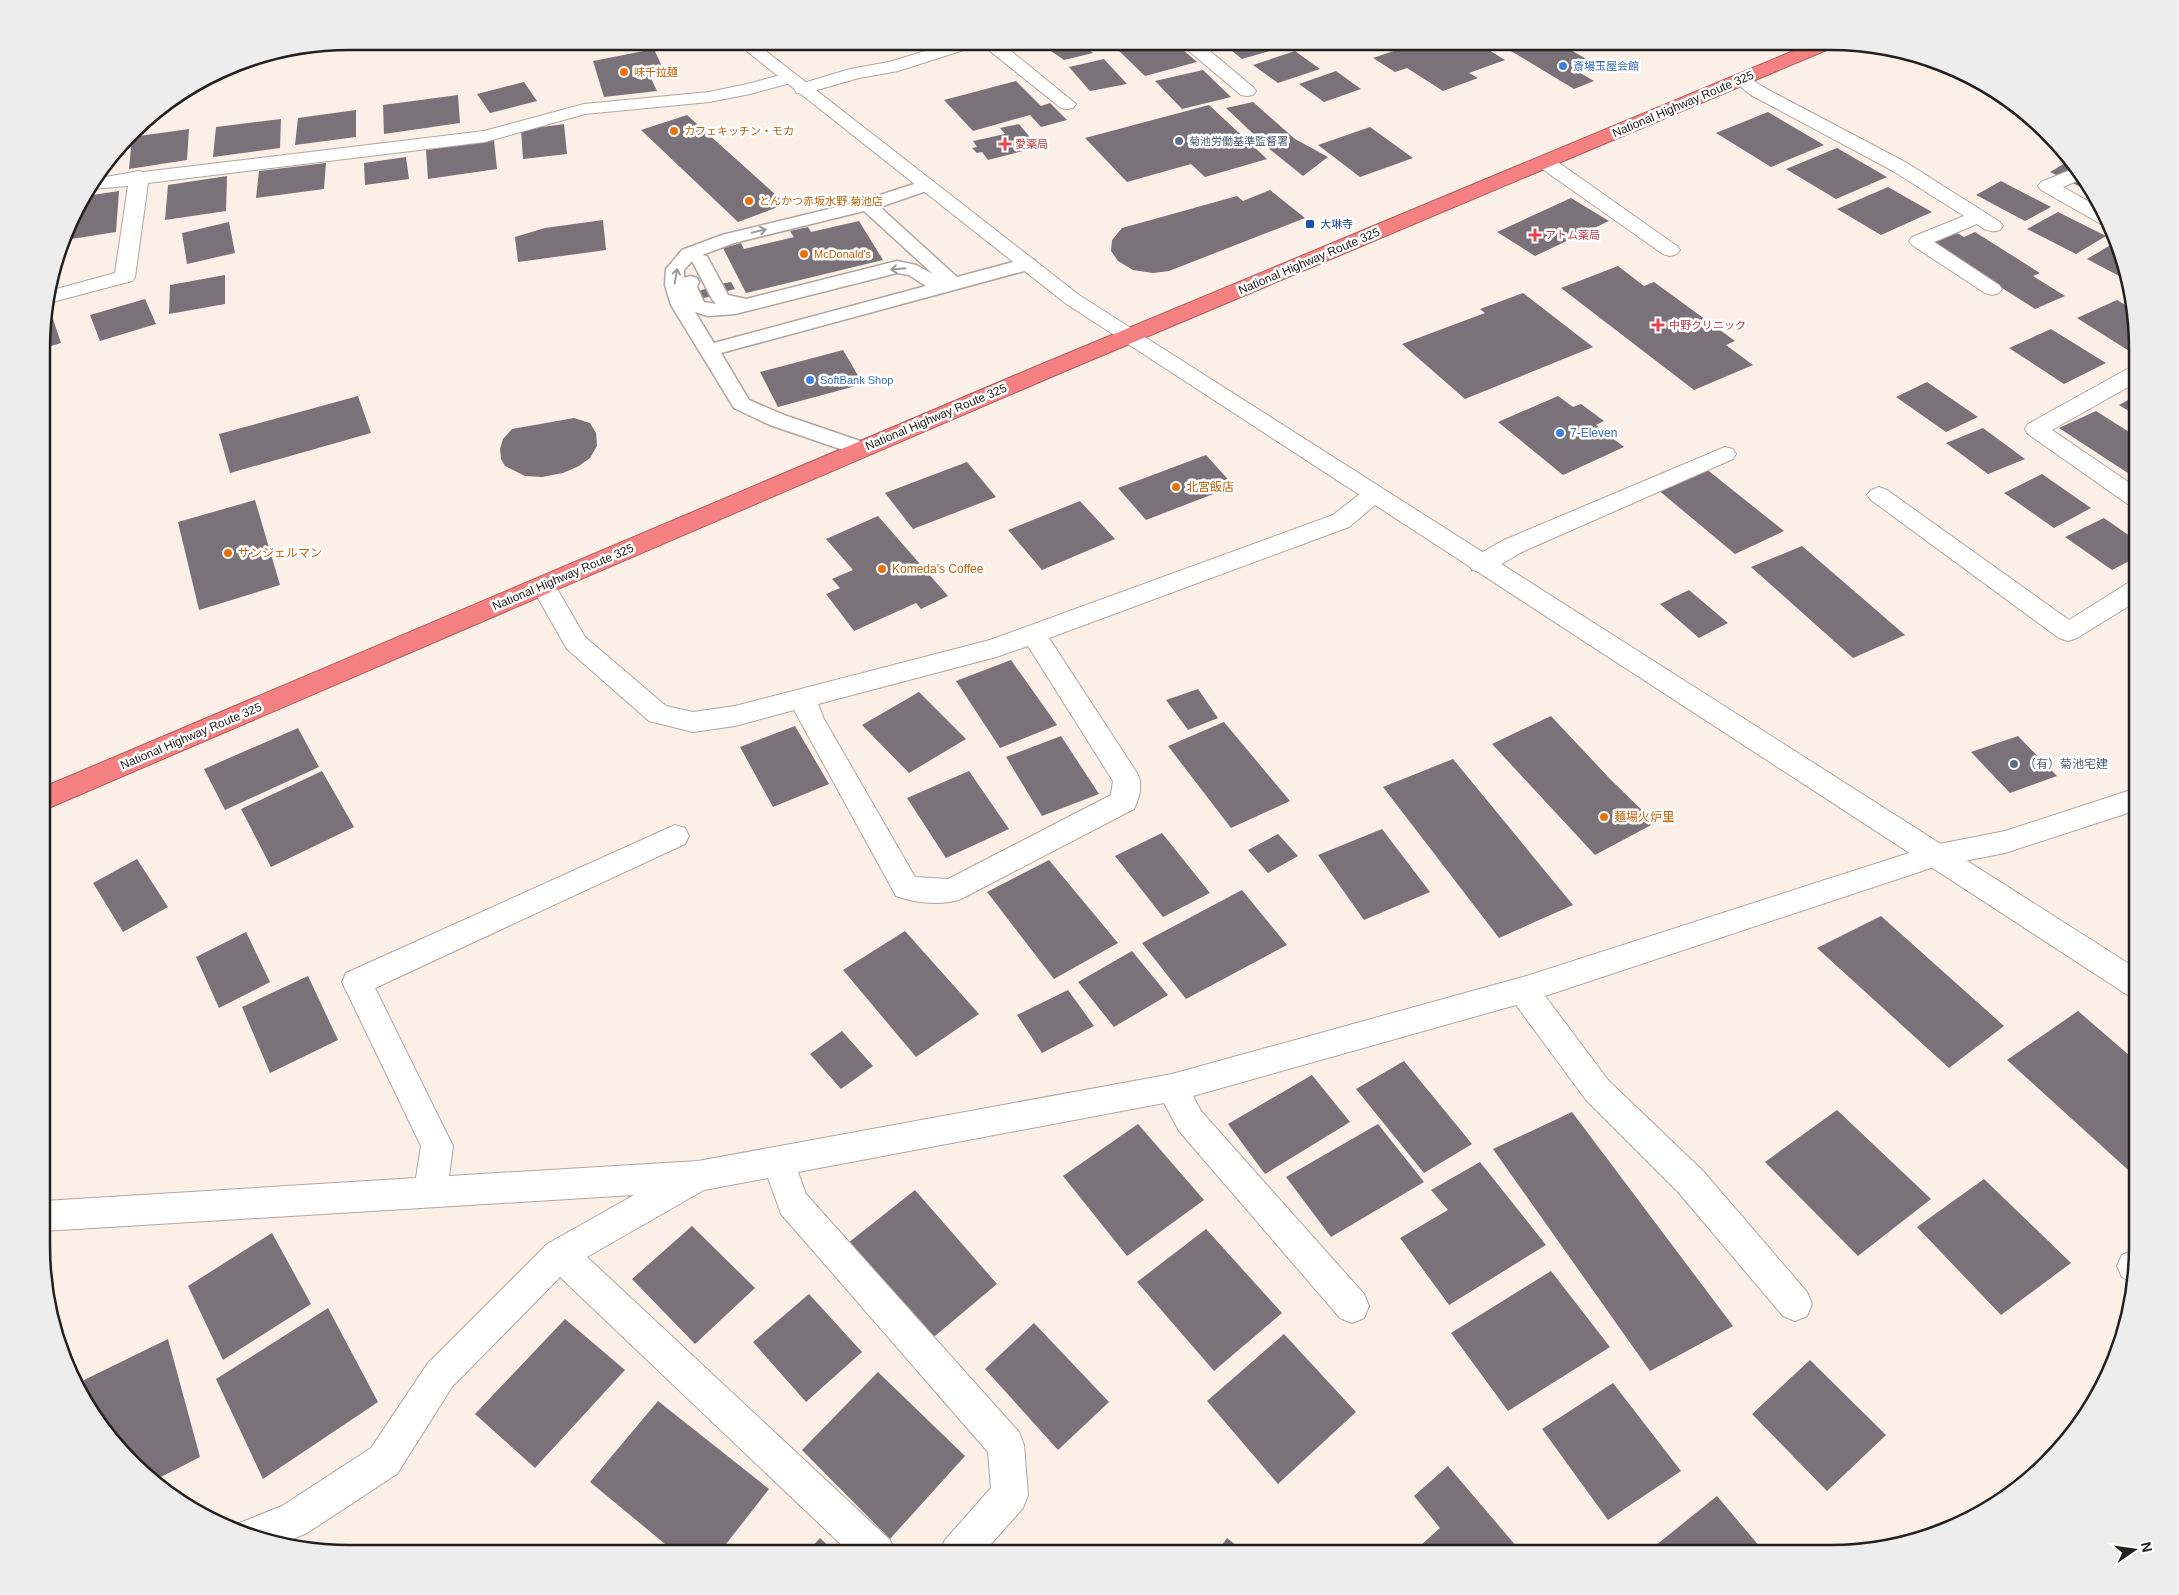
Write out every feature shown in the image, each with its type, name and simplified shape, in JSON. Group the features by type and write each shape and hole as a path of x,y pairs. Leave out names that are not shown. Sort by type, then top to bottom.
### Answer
{"highway":[{"name":"National Highway Route 325","path":"50,796 1042,372 1811,50"}],"street":[{"path":"753,50 1072,299 1373,495 2129,980"},
{"path":"803,89 856,72 892,67 946,50"},
{"path":"1000,50 1067,104"},
{"path":"1198,50 1247,91"},
{"path":"100,183 485,136 584,109 709,97 750,89 788,78"},
{"path":"1741,80 1757,91 1900,167 1986,222 1919,242 1992,289"},
{"path":"1545,162 1670,250"},
{"path":"2073,175 2048,186 2096,213"},
{"path":"55,296 125,277 140,177"},
{"path":"2129,377 2036,429 2129,493"},
{"path":"1481,564 1513,546 1725,454"},
{"path":"543,586 576,643 658,714 693,722 735,716 996,648 1341,521 1373,495"},
{"path":"1879,495 2068,632 2129,594"},
{"path":"803,699 811,720 906,888 951,891 1124,801 1126,780 1033,634"},
{"path":"50,1216 698,1176 1172,1088 1523,990 1934,856 2005,842 2129,802"},
{"path":"430,1192 437,1146 357,982 675,836"},
{"path":"1523,990 1597,1090 1691,1182 1795,1304"},
{"path":"1172,1088 1190,1121 1352,1306"},
{"path":"778,1161 793,1203 1006,1444 1010,1495 965,1545"},
{"path":"263,1532 294,1520 384,1461 440,1375 559,1255 698,1176"},
{"path":"559,1255 581,1273 870,1545"}],"lane":[{"path":"862,449 777,420 741,404 681,305 674,285 675,270 688,254 712,244 868,205 926,185"},
{"path":"868,205 948,286"},
{"path":"712,244 695,267 688,288 696,306 708,310 722,310 751,305 897,268 912,268 948,286"},
{"path":"700,260 722,300 730,303 751,305"},
{"path":"709,350 1028,264"}],"building":[{"path":"654,50 663,69 648,72 657,91 604,97 593,61"},
{"path":"1050,50 1089,50 1093,53 1064,60"},
{"path":"1118,50 1183,50 1197,62 1145,76"},
{"path":"1231,50 1273,50 1242,59"},
{"path":"1396,50 1489,50 1505,60 1469,73 1478,78 1443,91 1407,68 1395,72 1373,58"},
{"name":"斎場玉屋会館","path":"1509,50 1571,50 1595,64 1577,71 1594,81 1574,89"},
{"path":"1295,51 1320,69 1278,83 1253,65"},
{"path":"1104,59 1127,84 1090,91 1069,67"},
{"path":"1203,70 1231,97 1182,109 1155,81"},
{"path":"1336,71 1361,89 1324,102 1299,84"},
{"path":"1016,81 1041,106 1050,103 1067,120 1041,127 1030,115 973,131 944,100"},
{"path":"524,82 537,101 490,113 477,94"},
{"path":"458,95 460,123 384,134 383,105"},
{"path":"1253,102 1295,139 1328,157 1303,176 1267,147 1226,108"},
{"path":"1209,105 1267,159 1205,177 1191,164 1127,182 1085,138"},
{"path":"356,110 356,137 295,145 298,118"},
{"path":"1768,112 1824,145 1771,167 1716,133"},
{"path":"687,115 786,204 738,222 641,130"},
{"path":"281,119 280,148 213,157 216,127"},
{"path":"564,124 567,154 523,159 521,130"},
{"path":"1019,124 1038,147 988,160 982,152 977,153 972,148 977,147 973,141 1005,134 1000,128"},
{"path":"1370,127 1413,158 1360,177 1318,145"},
{"path":"189,129 187,160 129,169 131,145 140,136"},
{"path":"494,140 497,169 428,179 426,150"},
{"path":"1837,148 1887,177 1836,199 1786,169"},
{"path":"406,157 409,179 365,185 364,163"},
{"path":"326,163 324,189 256,198 259,171"},
{"path":"2064,164 2082,187 2050,172"},
{"path":"227,176 226,211 165,220 168,185"},
{"path":"2001,181 2051,207 2025,221 1976,195"},
{"path":"1888,187 1932,212 1881,235 1837,209"},
{"path":"1270,190 1305,218 1169,271 1153,273 1133,270 1118,261 1111,251 1112,240 1122,228 1237,196 1243,201"},
{"path":"119,191 116,232 71,239 81,217 93,195"},
{"path":"1571,198 1609,221 1535,256 1497,232"},
{"path":"2058,212 2106,236 2076,254 2027,229"},
{"path":"603,220 606,250 518,262 515,237 545,228"},
{"path":"859,221 883,260 746,293 723,248 741,243 744,249 794,237 790,231 808,227 811,232"},
{"path":"229,222 235,253 187,264 182,233"},
{"path":"1975,232 2040,273 2033,276 2065,296 2035,309 1983,276 1920,247 1957,233 1964,237"},
{"path":"2110,245 2120,276 2087,259"},
{"path":"1618,266 1644,286 1654,282 1735,341 1726,345 1753,365 1694,390 1561,288"},
{"path":"225,275 225,304 169,314 170,285"},
{"path":"731,282 735,289 724,292 720,284"},
{"path":"708,288 712,296 700,299 696,292"},
{"path":"1523,293 1593,347 1465,399 1402,344 1485,313 1480,309"},
{"path":"145,299 156,324 100,341 90,315"},
{"path":"2117,300 2125,305 2129,351 2077,318"},
{"path":"52,317 61,343 50,346"},
{"path":"2051,329 2106,363 2064,384 2009,348"},
{"path":"843,350 863,384 778,407 760,372"},
{"path":"1927,382 1978,417 1946,432 1896,397"},
{"path":"358,396 371,433 230,473 219,434"},
{"path":"1558,396 1573,407 1581,404 1604,421 1596,425 1624,447 1563,475 1498,422"},
{"path":"2129,399 2129,411 2119,405"},
{"path":"2096,411 2129,432 2129,474 2059,428"},
{"path":"574,418 590,423 596,433 597,446 590,458 579,466 563,473 542,477 525,476 505,466 501,459 500,449 503,439 512,429"},
{"path":"1983,428 2025,459 1988,474 1946,443"},
{"path":"1206,455 1234,486 1146,520 1118,488"},
{"path":"967,462 996,497 913,529 885,493"},
{"path":"1705,468 1784,531 1735,554 1657,489"},
{"path":"2042,474 2091,508 2054,528 2004,493"},
{"path":"255,500 280,585 199,610 178,522"},
{"path":"1080,501 1115,539 1042,570 1008,530"},
{"path":"878,516 948,596 921,609 916,603 854,631 826,594 840,588 832,579 853,570 826,539"},
{"path":"2104,518 2129,535 2129,561 2112,570 2065,537"},
{"path":"1802,546 1905,635 1853,658 1751,567"},
{"path":"1689,590 1728,623 1699,638 1660,604"},
{"path":"1011,660 1057,725 1000,748 956,681"},
{"path":"1198,689 1218,718 1188,730 1166,700"},
{"path":"919,692 966,739 909,773 862,725"},
{"path":"1551,716 1611,780 1655,823 1595,855 1492,744"},
{"path":"1224,722 1290,801 1231,828 1168,746"},
{"path":"795,726 829,784 773,807 740,747"},
{"path":"298,728 319,767 225,810 204,769"},
{"path":"1061,736 1099,794 1042,816 1006,757"},
{"name":"（有）菊池宅建","path":"2018,736 2057,776 2010,793 1971,752"},
{"path":"1453,759 1573,905 1499,938 1383,787"},
{"path":"322,771 354,827 271,867 241,809"},
{"path":"969,771 1009,829 946,858 907,798"},
{"path":"1382,829 1430,892 1364,920 1318,855"},
{"path":"1162,833 1210,893 1163,917 1115,856"},
{"path":"1278,834 1298,856 1268,873 1248,850"},
{"path":"137,859 168,907 123,932 93,883"},
{"path":"1049,860 1118,943 1054,979 987,892"},
{"path":"1242,890 1287,945 1186,999 1142,943"},
{"path":"1881,916 2004,1026 1949,1068 1817,948"},
{"path":"905,931 979,1014 916,1057 843,970"},
{"path":"246,932 270,982 219,1008 196,957"},
{"path":"1132,951 1168,995 1114,1027 1078,982"},
{"path":"308,976 338,1040 270,1073 242,1007"},
{"path":"1068,990 1094,1026 1042,1053 1017,1015"},
{"path":"2078,1011 2129,1055 2129,1171 2007,1060"},
{"path":"842,1031 873,1066 841,1089 810,1054"},
{"path":"1404,1061 1472,1144 1424,1173 1356,1089"},
{"path":"1312,1075 1350,1122 1265,1174 1228,1124"},
{"path":"1837,1110 1931,1199 1858,1256 1765,1162"},
{"path":"1572,1112 1733,1326 1650,1371 1493,1149"},
{"path":"1138,1124 1204,1200 1127,1256 1063,1176"},
{"path":"1378,1124 1424,1182 1331,1237 1286,1177"},
{"path":"1480,1162 1546,1245 1449,1305 1400,1238 1448,1210 1431,1190"},
{"path":"1984,1179 2071,1263 2001,1315 1917,1227"},
{"path":"915,1190 997,1284 929,1341 848,1243"},
{"path":"692,1226 755,1288 695,1344 632,1279"},
{"path":"1206,1229 1282,1313 1214,1371 1137,1282"},
{"path":"272,1233 311,1304 223,1360 188,1286"},
{"path":"1551,1271 1610,1347 1508,1411 1451,1333"},
{"path":"809,1294 862,1352 806,1402 753,1342"},
{"path":"328,1308 378,1402 263,1479 216,1379"},
{"path":"565,1319 625,1370 535,1468 475,1414"},
{"path":"1034,1323 1109,1402 1058,1450 985,1369"},
{"path":"1284,1334 1356,1412 1278,1484 1207,1401"},
{"path":"168,1339 200,1457 160,1477 124,1443 112,1428 90,1395 84,1380"},
{"path":"1810,1360 1886,1435 1827,1491 1752,1414"},
{"path":"878,1372 965,1456 890,1539 802,1450"},
{"path":"1613,1383 1681,1471 1608,1520 1542,1429"},
{"path":"658,1401 769,1489 725,1545 666,1545 590,1482"},
{"path":"1448,1466 1515,1545 1421,1545 1440,1528 1414,1496"},
{"path":"1717,1496 1758,1545 1656,1545"},
{"path":"820,1538 827,1545 813,1545"},
{"path":"1227,1538 1236,1545 1222,1545"}],"place":[{"name":"斎場玉屋会館","path":"1563,66"},
{"name":"味千拉麺","path":"624,72"},
{"name":"カフェキッチン・モカ","path":"674,131"},
{"name":"菊池労働基準監督署","path":"1179,141"},
{"name":"愛薬局","path":"1005,144"},
{"name":"とんかつ赤坂水野 菊池店","path":"749,201"},
{"name":"大琳寺","path":"1310,224"},
{"name":"アトム薬局","path":"1535,235"},
{"name":"McDonald's","path":"804,254"},
{"name":"中野クリニック","path":"1658,325"},
{"name":"SoftBank Shop","path":"810,380"},
{"name":"7-Eleven","path":"1560,433"},
{"name":"北宮飯店","path":"1176,487"},
{"name":"サンジェルマン","path":"228,553"},
{"name":"Komeda's Coffee","path":"882,569"},
{"name":"（有）菊池宅建","path":"2014,764"},
{"name":"麺場火炉里","path":"1604,817"}]}
